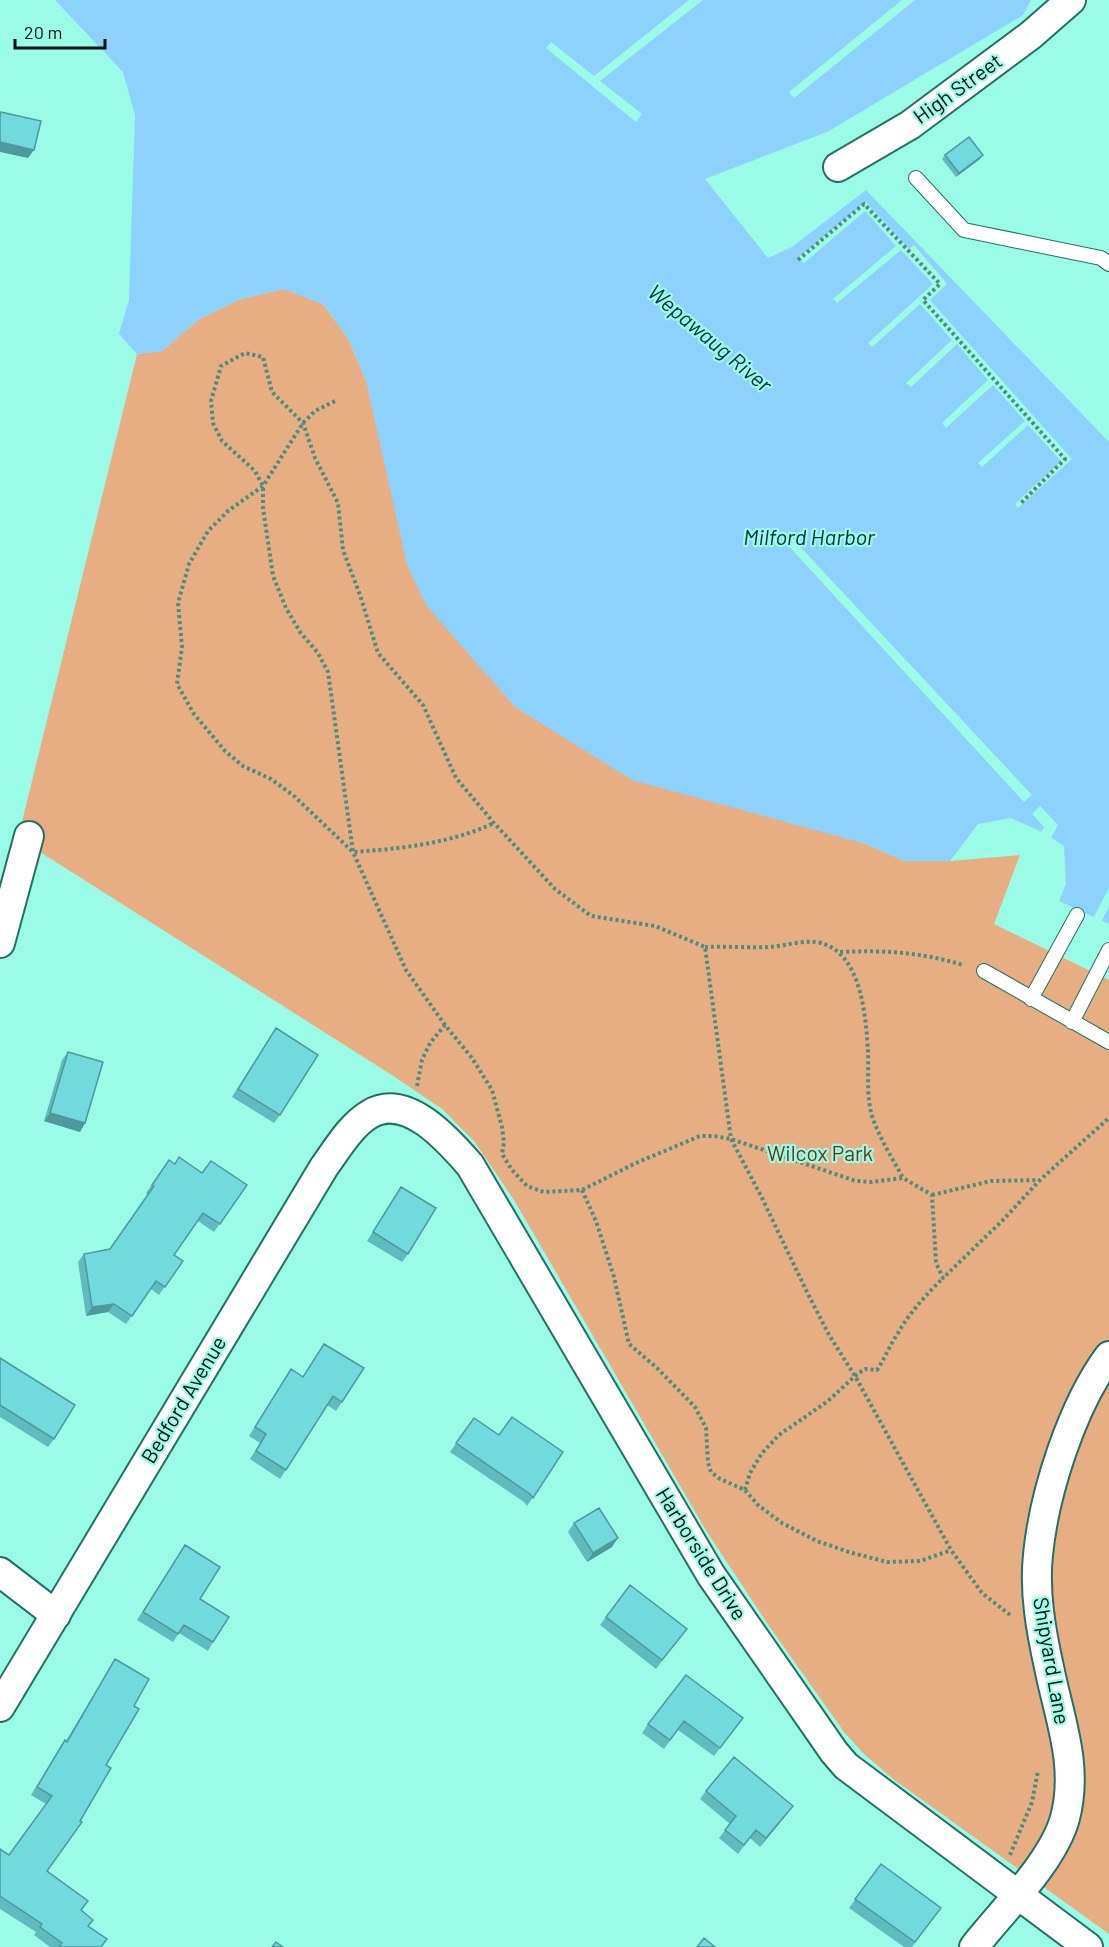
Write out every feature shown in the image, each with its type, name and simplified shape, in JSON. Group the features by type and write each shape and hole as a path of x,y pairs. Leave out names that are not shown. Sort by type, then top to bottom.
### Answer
{"street":[{"name":"High Street","path":"838,167 919,118 1021,42 1071,0"},
{"path":"0,943 28,836"},
{"name":"Bedford Avenue","path":"0,1707 324,1167 346,1137 363,1119 375,1112 394,1111"},
{"name":"Harborside Drive","path":"394,1111 417,1116 438,1131 453,1144 470,1166 711,1575 834,1752 846,1766 1088,1947"},
{"name":"Shipyard Lane","path":"974,1947 1007,1886 1039,1868 1064,1820 1071,1785 1063,1721 1041,1629 1037,1555 1047,1503 1064,1446 1079,1406 1109,1356"},
{"path":"0,1572 56,1615"}],"lane":[{"path":"916,178 963,230 1106,257"},
{"path":"1031,999 1077,915"},
{"path":"1072,1022 1109,950"},
{"path":"984,971 1109,1042"}],"path":[{"path":"798,260 864,204 940,284 923,300 1065,459 1020,504"},
{"path":"903,1178 871,1182 856,1181 731,1139 714,1136 700,1136 582,1190 544,1192 527,1186 504,1160 502,1127 492,1090 472,1058 445,1025 406,970 353,852 328,672 318,653 300,632 286,608 273,576 263,508 263,486 255,471 222,441 213,423 211,401 221,366 245,353 263,357 272,392 303,423 315,458 338,503 343,549 378,653 423,705 456,778 555,889 591,916 655,926 705,947 768,947 822,943 839,952 855,973 864,1009 868,1052 868,1092 872,1115 903,1178 932,1195 991,1181 1040,1180"},
{"path":"335,401 315,411 303,423 263,486 228,511 208,531 189,564 178,603 182,647 177,684 194,714 225,751 243,766 294,796 353,852 396,849 476,832 494,823"},
{"path":"705,947 731,1139 829,1335 855,1376 951,1550 982,1593 998,1608 1020,1622 1041,1629"},
{"path":"839,952 882,950 904,952 950,961 984,971"},
{"path":"394,1111 420,1079 422,1060 430,1043 445,1025"},
{"path":"745,1490 750,1473 762,1453 779,1435 828,1401 865,1369 877,1370 903,1326 929,1292 1004,1220 1040,1180 1109,1118"},
{"path":"582,1190 596,1221 614,1277 629,1344 657,1368 694,1407 706,1428 708,1463 711,1472 720,1479 745,1490 758,1505 782,1523 817,1541 849,1552 887,1563 920,1561 951,1550"},
{"path":"932,1195 936,1263 944,1278"},
{"path":"1007,1886 1021,1832 1032,1802 1039,1769"}],"green space":[{"name":"Wilcox Park","path":"284,289 323,304 349,340 366,381 863,843 905,861 950,861 1020,855 994,924 1109,980 1109,1934 893,1779 863,1753 844,1732 767,1623 707,1532 514,1200 474,1141 442,1109 395,1077 18,838 137,354 162,351 199,319 241,299"}],"water":[{"name":"Milford Harbor","path":"55,0 1031,0 1023,15 829,131 705,179 768,258 792,247 866,190 1109,442 1109,924 1059,901 1066,884 1064,846 1046,834 1011,818 978,824 950,861 905,861 863,843 632,780 515,707 426,605 407,565 366,381 349,340 323,304 284,289 241,299 199,319 162,351 137,354 119,334 129,300 135,115 123,72"}],"pier":[{"path":"689,0 703,0 600,81 642,114 636,122 546,48 551,42 594,76"},
{"path":"902,0 915,0 794,98 789,92"},
{"path":"866,202 909,249 914,245 947,284 930,300 1072,459 1018,508 1015,504 1061,461 1028,425 982,467 978,463 1025,421 993,385 946,428 942,423 988,380 957,344 911,387 906,383 952,340 920,304 872,347 868,343 933,284 901,250 837,303 833,299 896,246 865,211 804,263 798,258"},
{"path":"790,536 1032,795 1024,802 784,541"},
{"path":"1040,806 1058,825 1050,840 1040,835 1044,827 1032,814"},
{"path":"1109,888 1109,907 1100,924 1092,920"}],"building":[{"path":"1,112 41,121 34,150 0,142"},
{"path":"969,137 983,155 959,173 945,155"},
{"path":"276,1028 318,1055 280,1115 238,1089"},
{"path":"68,1052 103,1062 85,1123 50,1113"},
{"path":"179,1157 202,1173 211,1161 247,1185 220,1224 203,1213 174,1255 183,1261 165,1287 156,1281 132,1316 114,1304 92,1307 84,1254 110,1249 154,1186 152,1185 169,1160 175,1164"},
{"path":"401,1187 436,1208 408,1254 373,1232"},
{"path":"324,1344 364,1368 342,1402 333,1396 286,1470 256,1451 266,1434 255,1427 291,1369 303,1377"},
{"path":"0,1358 75,1405 54,1439 0,1405"},
{"path":"512,1417 563,1452 533,1498 456,1443 474,1418 499,1435"},
{"path":"599,1508 618,1538 593,1553 574,1523"},
{"path":"185,1545 220,1567 200,1599 229,1617 213,1642 184,1625 178,1634 143,1612"},
{"path":"630,1585 687,1629 662,1660 606,1617"},
{"path":"115,1659 149,1679 134,1706 139,1709 106,1765 111,1768 80,1821 82,1822 47,1871 88,1901 81,1910 93,1920 88,1926 107,1939 101,1947 59,1947 62,1943 40,1927 42,1924 0,1896 0,1849 9,1855 52,1796 37,1787 65,1740 67,1742"},
{"path":"686,1675 743,1718 720,1748 684,1721 670,1740 648,1724"},
{"path":"734,1757 793,1806 766,1838 756,1830 744,1845 725,1830 736,1816 706,1791"},
{"path":"881,1864 941,1908 915,1942 855,1899"},
{"path":"704,1938 715,1947 697,1947"},
{"path":"276,1942 283,1947 272,1947"}],"water label":[{"name":"Wepawaug River","path":"710,338"}]}
